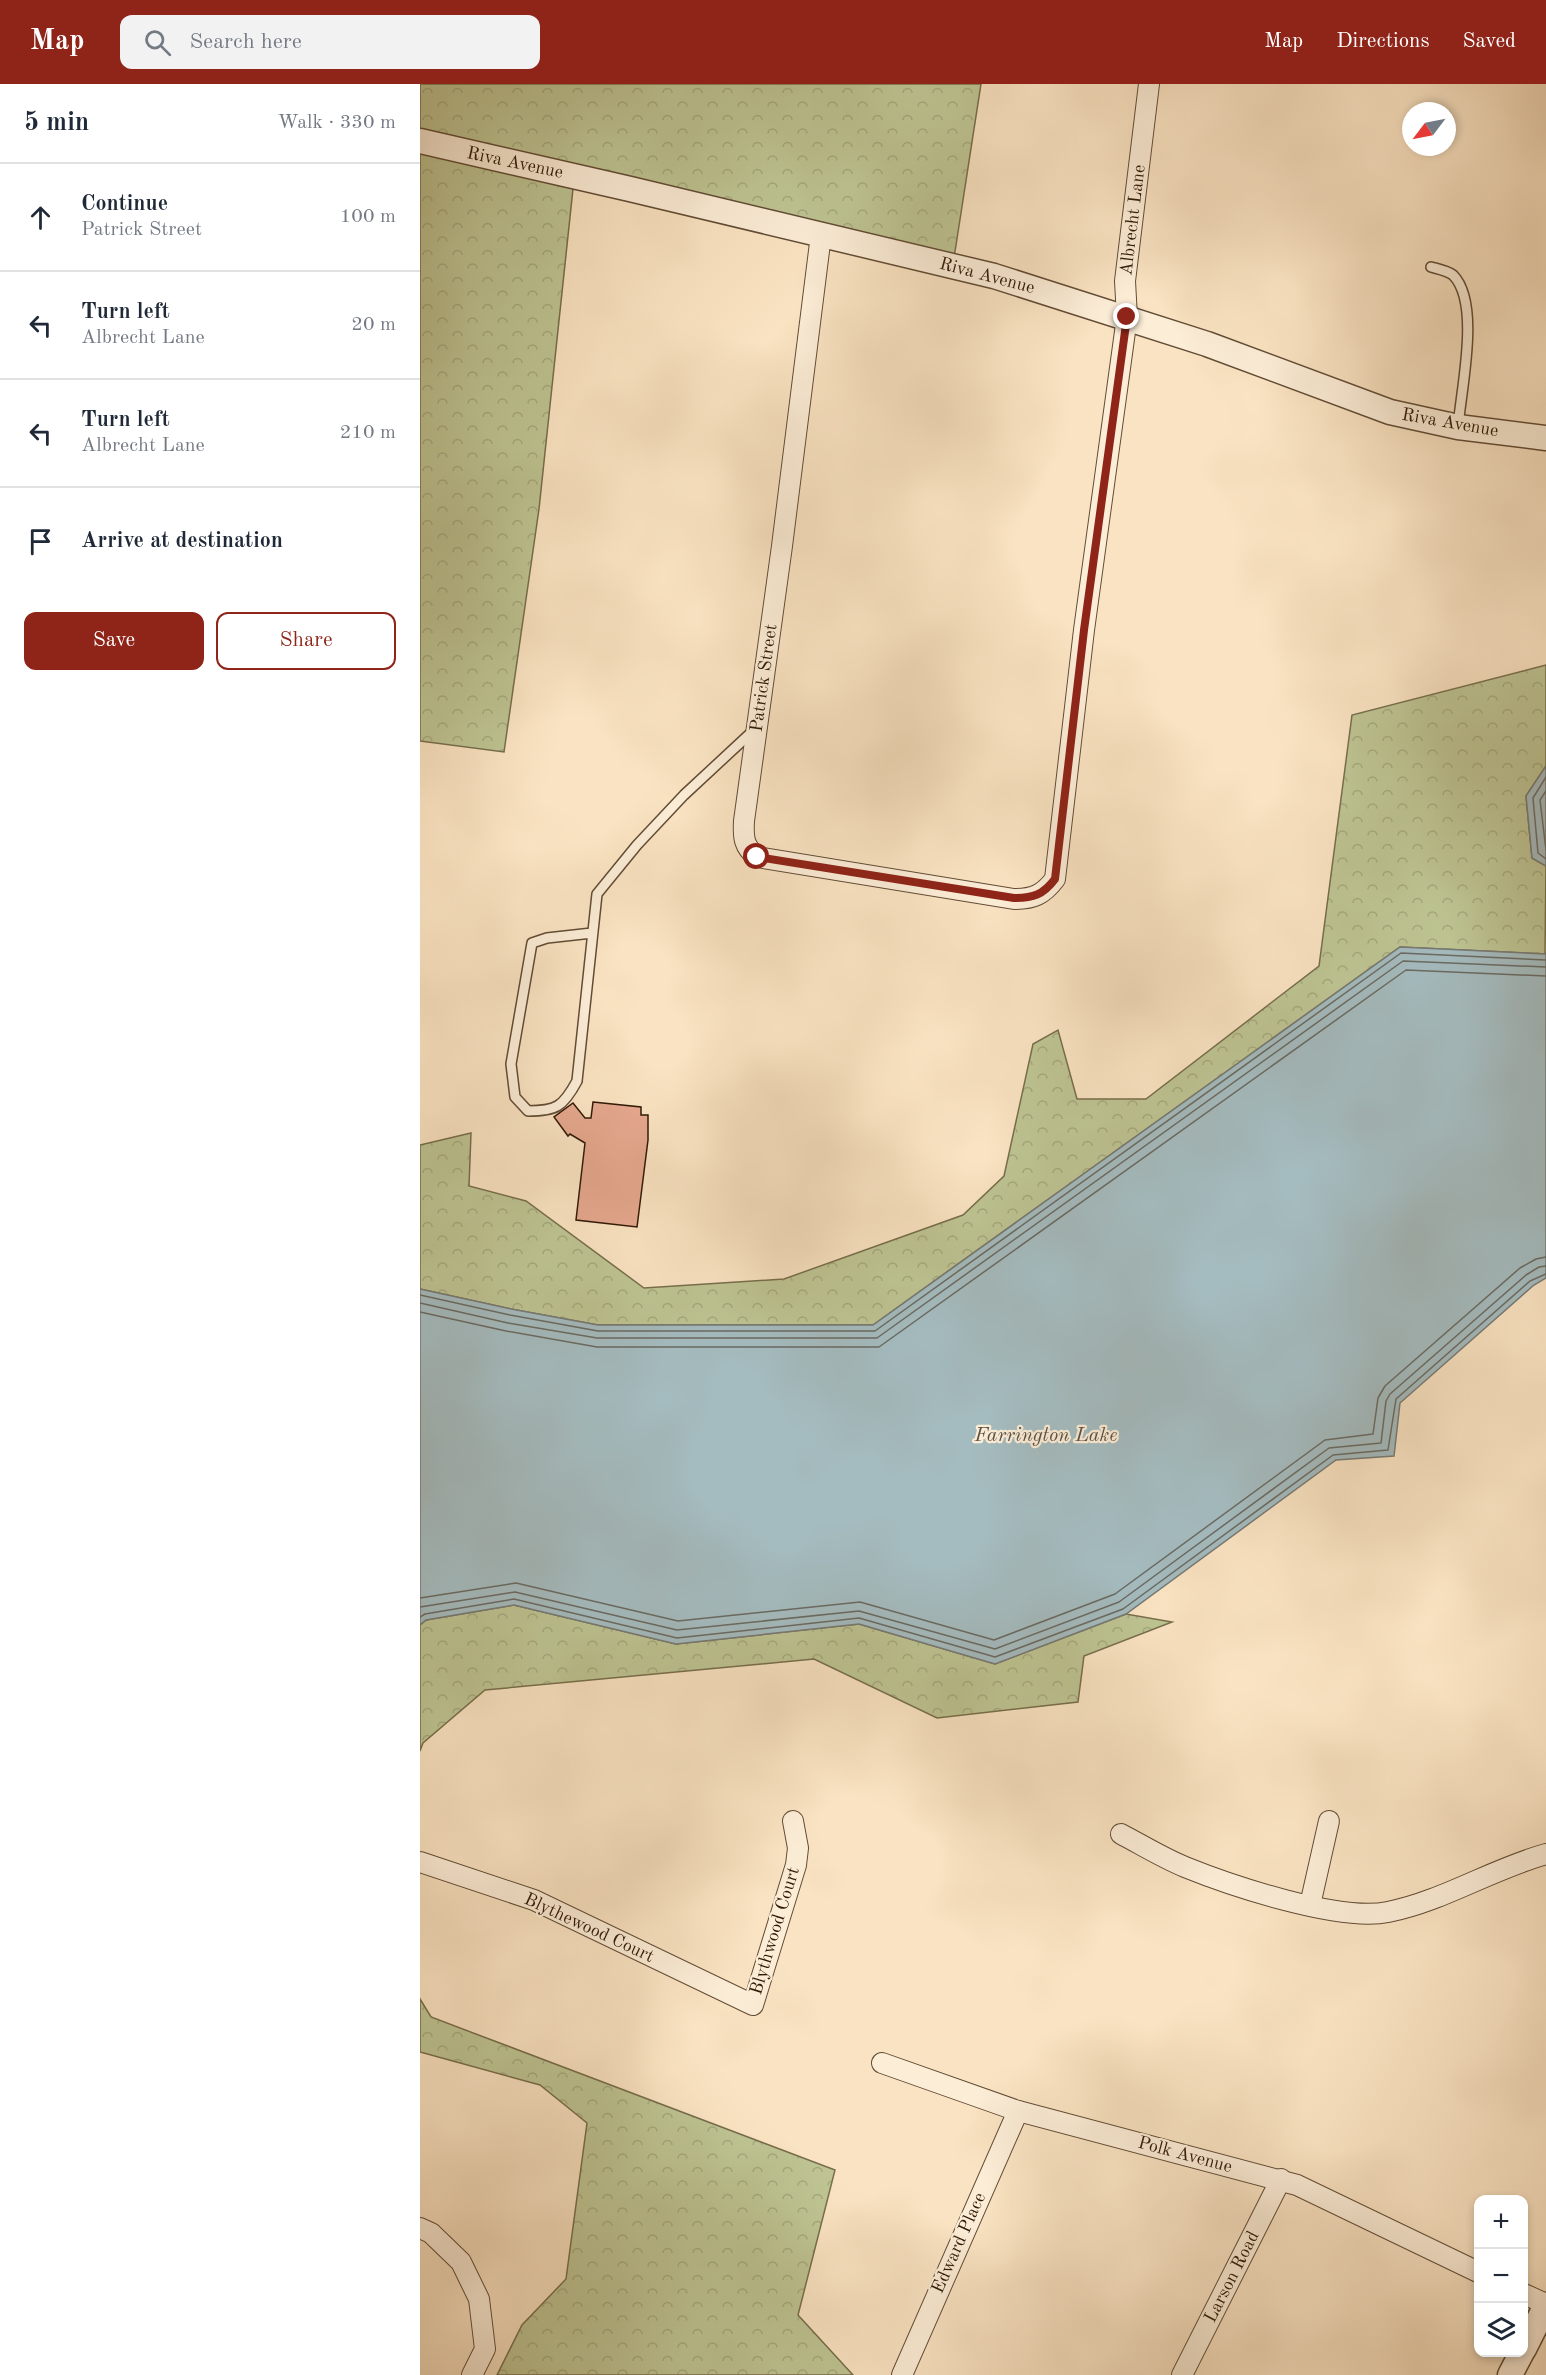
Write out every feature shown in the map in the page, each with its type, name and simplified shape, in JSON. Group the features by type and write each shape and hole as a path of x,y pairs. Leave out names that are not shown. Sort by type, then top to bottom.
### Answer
{"street":[{"name":"Albrecht Lane","path":"1014,898 1039,895 1055,879 1084,630 1127,317 1125,281 1149,84"},
{"name":"Riva Avenue","path":"420,141 994,276 1127,317 1390,412 1458,427 1546,438"},
{"name":"Patrick Street","path":"821,235 743,837 747,849 757,857 1014,898"},
{"name":"Blythwood Court","path":"753,2005 796,1865 798,1848 793,1821"},
{"path":"1310,1905 1329,1821"},
{"path":"1120,1834 1184,1866 1248,1889 1344,1912 1386,1912 1422,1902 1524,1860 1546,1854"},
{"name":"Blythewood Court","path":"420,1862 534,1900 753,2005"},
{"name":"Polk Avenue","path":"882,2063 1018,2111 1281,2179 1474,2270"},
{"name":"Edward Place","path":"902,2375 1018,2111"},
{"name":"Larson Road","path":"1182,2375 1281,2179"},
{"path":"420,2228 431,2232 461,2262 479,2299 485,2349 472,2375"},
{"path":"1528,2296 1546,2305 1528,2341"},
{"path":"1510,2375 1520,2357"}],"lane":[{"path":"1431,267 1452,274 1463,290 1468,313 1458,427"},
{"path":"592,933 547,938 532,943 511,1064 515,1097 528,1111 550,1111 567,1100 577,1081 597,894 637,845 676,803 758,726"}],"green space":[{"path":"420,84 981,84 954,258 575,170 539,509 504,752 420,741"},
{"path":"1546,665 1546,766 1526,796 1532,858 1546,866 1545,954 1400,947 873,1325 598,1325 420,1289 420,1145 471,1133 469,1186 526,1201 644,1288 784,1279 963,1215 1004,1176 1033,1044 1058,1030 1077,1099 1146,1099 1319,966 1352,715"},
{"path":"514,1605 676,1644 859,1624 995,1664 1126,1614 1172,1622 1084,1656 1078,1702 937,1718 814,1659 485,1690 423,1743 420,1751 420,1625 426,1620"},
{"path":"420,1999 431,2017 835,2170 798,2315 853,2375 497,2375 522,2325 566,2279 587,2123 540,2085 420,2052"}],"water":[{"path":"1546,766 1546,866 1532,858 1526,796"},
{"name":"Farrington Lake","path":"1400,947 1545,954 1546,952 1546,1278 1534,1285 1400,1403 1394,1456 1336,1460 1126,1614 995,1664 859,1624 676,1644 514,1605 426,1620 420,1625 420,1289 598,1325 873,1325"}],"building":[{"path":"593,1102 641,1107 641,1115 648,1115 648,1140 637,1227 576,1220 585,1143 570,1134 568,1136 554,1117 573,1103 585,1118 591,1118"}],"route":[{"path":"757,857 1014,898 1039,895 1055,879 1084,630 1127,317"}]}
